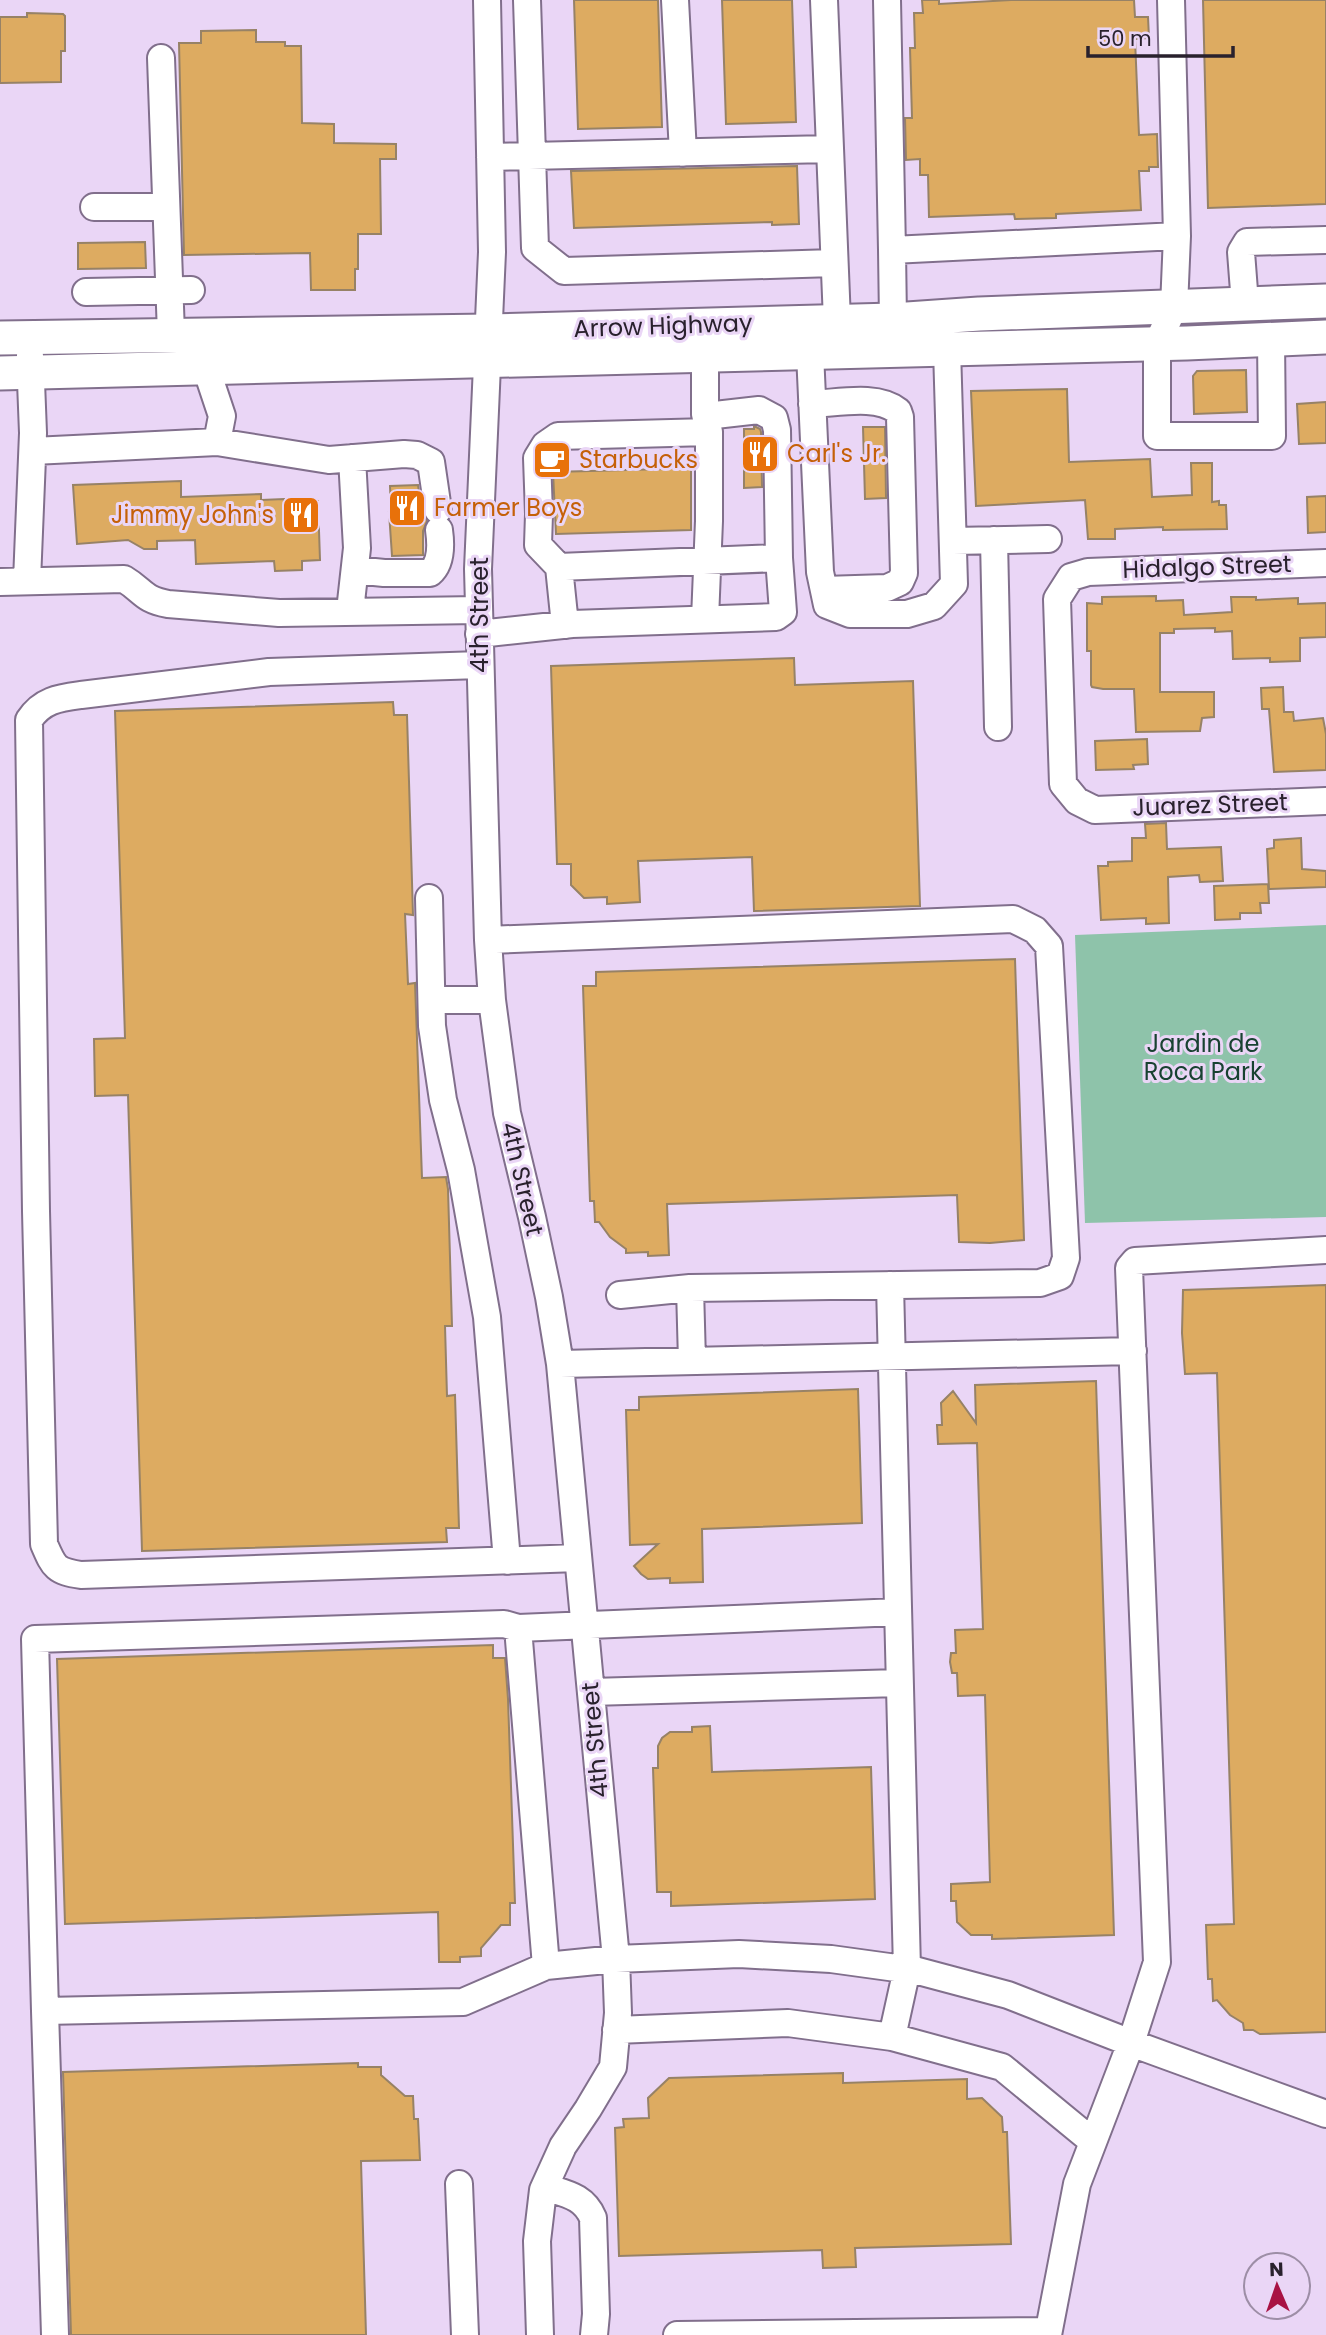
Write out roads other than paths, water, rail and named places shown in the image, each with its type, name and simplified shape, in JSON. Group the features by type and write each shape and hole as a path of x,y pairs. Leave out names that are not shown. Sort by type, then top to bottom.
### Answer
{"main road":[{"name":"Arrow Highway","path":"16,372 206,368 837,321 1326,301"},
{"name":"Arrow Highway","path":"14,338 171,334 705,356 1326,337"}],"street":[{"name":"4th Street","path":"487,0 492,252 478,569 488,940 492,1000 507,1113 541,1257 560,1364 616,1959 618,2013 612,2067 563,2146 545,2187 537,2241 540,2335"},
{"path":"527,0 535,248 564,271 834,263"},
{"path":"675,0 684,153"},
{"path":"824,0 837,321"},
{"path":"887,0 893,320"},
{"path":"1171,0 1177,236 1174,306 1157,344 1157,436 1272,436 1271,339"},
{"path":"161,58 166,207 180,290 171,334"},
{"path":"490,157 830,149"},
{"path":"94,207 166,207"},
{"path":"892,250 1177,236"},
{"path":"1245,304 1241,252 1247,242 1326,240"},
{"path":"86,292 180,290"},
{"path":"14,338 16,372 33,451 27,581"},
{"path":"810,353 820,572 827,606 850,614 907,614 934,606 954,584 947,349"},
{"path":"705,356 708,560 705,619"},
{"path":"206,368 222,416 217,442"},
{"path":"812,404 874,401 893,406 900,417 904,573 900,582 887,588 824,590"},
{"path":"0,582 124,579 136,586 144,597 168,604 279,613 350,611 479,622 565,625 776,617 783,612 779,558 777,430 774,418 759,410 715,415 707,423 583,436 558,436 545,445 537,458 538,545 559,567 565,625"},
{"path":"33,451 217,442 328,460 417,454 430,462 441,543 436,568 430,573 355,570"},
{"path":"350,611 357,548 352,458"},
{"path":"953,541 1048,539"},
{"path":"994,540 998,727"},
{"path":"559,567 779,558"},
{"name":"Hidalgo Street","path":"1095,810 1077,801 1063,784 1057,599 1071,577 1088,572 1326,563"},
{"path":"480,665 269,672 52,699 37,708 29,720 36,1225 44,1544 52,1562 63,1573 81,1575 578,1558"},
{"name":"Juarez Street","path":"1095,810 1326,800"},
{"path":"429,898 432,1026 443,1100 461,1170 487,1317 507,1560"},
{"path":"488,940 1013,919 1035,930 1049,946 1066,1258 1059,1276 1040,1283 690,1288 620,1294"},
{"path":"432,1000 492,1000"},
{"path":"677,2335 1048,2333 1076,2184 1131,2043 1157,1962 1129,1268 1135,1261 1326,1250"},
{"path":"890,1285 907,1969 892,2036"},
{"path":"690,1288 692,1362"},
{"path":"560,1364 1133,1351"},
{"path":"55,2335 35,1639 504,1624 518,1628 898,1612"},
{"path":"518,1628 547,1966"},
{"path":"591,1692 899,1683"},
{"path":"45,2011 463,2002 547,1966 616,1959 739,1954 831,1959 907,1969 1008,1995 1326,2114"},
{"path":"616,2030 788,2024 892,2036 1002,2067 1092,2141"},
{"path":"459,2184 465,2335"},
{"path":"545,2187 576,2197 589,2207 593,2218 596,2315 594,2335"}],"place":[{"name":"Carl's Jr.","path":"760,454"},
{"name":"Starbucks","path":"552,460"},
{"name":"Farmer Boys","path":"407,508"},
{"name":"Jimmy John's","path":"301,515"}],"park label":[{"name":"Jardin de Roca Park","path":"1203,1058"}]}
